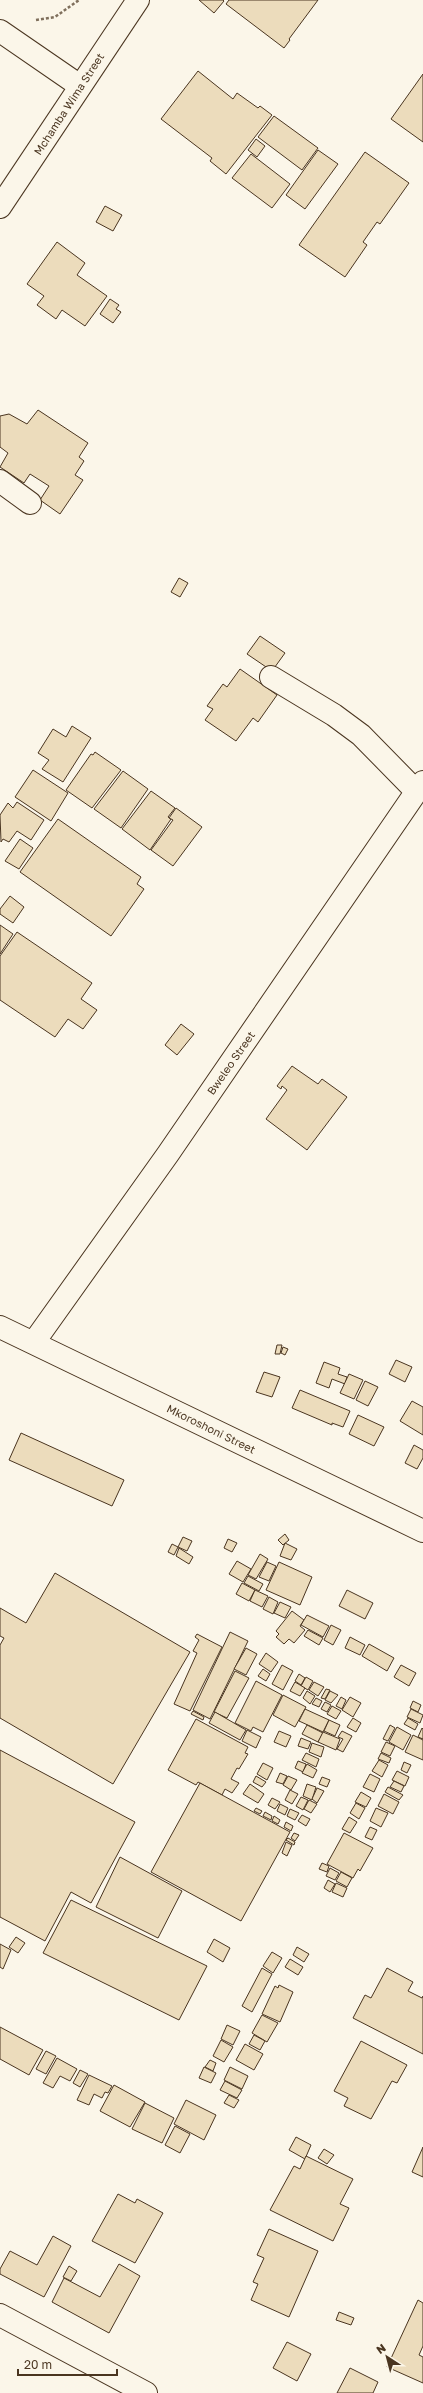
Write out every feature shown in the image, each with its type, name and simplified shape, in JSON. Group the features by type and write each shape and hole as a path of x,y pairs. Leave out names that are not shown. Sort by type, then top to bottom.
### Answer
{"street":[{"name":"Mchamba Wima Street","path":"0,207 138,0"},
{"path":"2,32 80,86"},
{"path":"0,481 30,503"},
{"path":"271,677 334,715 361,735 420,786"},
{"name":"Bweleo Street","path":"34,1342 186,1128 420,786"},
{"name":"Mkoroshoni Street","path":"0,1327 34,1342 423,1531"},
{"path":"0,2315 146,2393"}],"path":[{"path":"2,32 21,22 55,17 79,0"}],"building":[{"path":"199,0 223,0 224,1 214,13"},
{"path":"229,0 318,0 284,48 226,4"},
{"path":"198,71 233,99 237,93 258,108 260,106 272,115 226,174 210,161 212,158 161,119"},
{"path":"423,74 423,142 391,119"},
{"path":"274,116 318,148 302,170 258,137"},
{"path":"256,139 265,146 257,157 248,150"},
{"path":"318,150 338,164 305,209 286,195"},
{"path":"365,152 409,183 380,224 377,222 363,242 367,245 345,277 299,245"},
{"path":"251,154 290,184 272,208 232,178"},
{"path":"105,206 122,215 113,231 96,222"},
{"path":"57,242 85,263 77,275 107,296 85,326 62,310 56,319 37,305 44,296 27,284"},
{"path":"110,299 119,305 116,309 121,312 113,323 100,314"},
{"path":"38,410 88,443 79,457 84,461 75,475 83,480 60,514 40,500 49,486 30,474 24,483 0,467 8,453 0,447 0,416 9,414 27,424"},
{"path":"179,578 188,583 180,597 171,592"},
{"path":"260,636 285,653 272,671 247,654"},
{"path":"240,669 277,695 258,722 253,718 236,741 205,720 213,709 207,706 223,684 227,687"},
{"path":"72,726 91,738 63,782 42,769 49,760 38,753 53,729 66,737"},
{"path":"95,752 121,770 92,808 66,790 91,754 93,755"},
{"path":"33,770 68,793 51,821 15,797"},
{"path":"123,771 148,789 121,828 94,809"},
{"path":"151,791 175,808 168,817 171,819 150,850 122,829"},
{"path":"17,802 44,820 31,840 17,831 9,842 3,839 1,842 0,815 8,803 13,808"},
{"path":"176,808 202,827 173,866 151,850 173,820 169,818"},
{"path":"58,819 141,877 137,884 144,889 111,936 20,872"},
{"path":"20,839 33,848 19,869 5,861"},
{"path":"10,896 24,907 13,923 0,914 0,909"},
{"path":"0,925 13,934 0,954"},
{"path":"17,932 92,983 81,999 97,1010 83,1029 68,1019 55,1037 0,1000 0,956"},
{"path":"181,1024 194,1034 177,1055 165,1045"},
{"path":"292,1066 318,1084 322,1079 347,1097 307,1150 266,1119 287,1090 282,1086 281,1089 277,1086"},
{"path":"277,1345 282,1345 280,1354 275,1354"},
{"path":"283,1347 288,1349 285,1355 281,1353"},
{"path":"396,1360 412,1367 405,1382 389,1374"},
{"path":"324,1362 340,1368 338,1374 347,1377 345,1384 332,1379 329,1388 316,1383"},
{"path":"264,1372 280,1377 272,1397 256,1392"},
{"path":"349,1374 363,1380 354,1399 340,1393"},
{"path":"365,1381 378,1387 368,1406 356,1400"},
{"path":"300,1390 350,1411 343,1427 332,1423 332,1425 292,1408"},
{"path":"412,1401 423,1407 423,1435 400,1421"},
{"path":"358,1415 384,1427 374,1446 349,1434"},
{"path":"21,1433 124,1480 112,1506 9,1460"},
{"path":"414,1445 423,1450 423,1458 417,1469 405,1463"},
{"path":"285,1534 289,1540 283,1545 278,1540"},
{"path":"183,1537 192,1541 187,1551 178,1547"},
{"path":"228,1539 237,1543 232,1552 224,1548"},
{"path":"285,1543 297,1549 291,1560 280,1556"},
{"path":"172,1544 178,1547 174,1555 168,1552"},
{"path":"179,1548 193,1557 189,1564 176,1556"},
{"path":"260,1554 268,1559 256,1579 248,1575"},
{"path":"237,1561 251,1569 243,1582 229,1574"},
{"path":"267,1562 276,1566 269,1581 259,1577"},
{"path":"279,1562 312,1577 300,1605 266,1590"},
{"path":"55,1573 190,1652 113,1784 0,1718 0,1645 4,1638 0,1636 0,1608 26,1623"},
{"path":"248,1576 263,1584 259,1591 244,1583"},
{"path":"242,1583 255,1590 249,1601 236,1594"},
{"path":"255,1590 268,1596 262,1607 250,1601"},
{"path":"347,1590 373,1603 365,1619 339,1606"},
{"path":"269,1597 278,1602 273,1614 263,1609"},
{"path":"280,1602 291,1607 285,1618 274,1613"},
{"path":"292,1611 304,1620 300,1626 305,1630 294,1643 289,1639 284,1644 276,1637 279,1634 276,1631"},
{"path":"307,1615 329,1626 323,1637 301,1625"},
{"path":"331,1625 341,1630 333,1645 324,1640"},
{"path":"308,1630 323,1638 319,1645 304,1636"},
{"path":"230,1632 248,1641 210,1719 193,1710"},
{"path":"197,1634 222,1647 190,1711 174,1704 197,1653 193,1651 199,1640 195,1637"},
{"path":"350,1637 365,1645 360,1655 345,1648"},
{"path":"369,1644 394,1658 387,1671 362,1656"},
{"path":"246,1648 257,1654 246,1675 234,1669"},
{"path":"266,1653 278,1662 271,1672 259,1664"},
{"path":"282,1665 293,1671 283,1690 272,1684"},
{"path":"401,1665 416,1673 409,1686 394,1677"},
{"path":"263,1669 270,1674 266,1681 258,1676"},
{"path":"235,1671 249,1678 227,1718 214,1712"},
{"path":"299,1674 305,1678 301,1685 295,1681"},
{"path":"306,1677 313,1681 308,1690 301,1686"},
{"path":"256,1681 282,1695 263,1732 253,1727 251,1731 235,1723"},
{"path":"295,1682 305,1688 300,1696 290,1691"},
{"path":"314,1682 324,1687 318,1696 309,1690"},
{"path":"326,1689 330,1690 325,1699 321,1698"},
{"path":"307,1691 315,1696 310,1704 303,1698"},
{"path":"330,1691 338,1695 331,1703 325,1700"},
{"path":"283,1695 306,1707 295,1727 273,1715"},
{"path":"341,1697 346,1700 342,1709 336,1706"},
{"path":"350,1697 361,1703 353,1717 342,1710"},
{"path":"316,1698 322,1701 319,1707 312,1704"},
{"path":"413,1701 421,1705 418,1712 410,1708"},
{"path":"325,1702 331,1705 327,1712 321,1709"},
{"path":"332,1706 341,1711 336,1719 327,1714"},
{"path":"305,1709 329,1720 323,1732 299,1721"},
{"path":"411,1709 423,1715 420,1723 407,1717"},
{"path":"193,1711 204,1717 203,1720 191,1714"},
{"path":"215,1712 246,1730 240,1740 209,1723"},
{"path":"353,1718 361,1723 356,1732 347,1727"},
{"path":"408,1718 418,1724 415,1730 404,1724"},
{"path":"196,1719 248,1747 245,1753 248,1754 239,1769 237,1768 231,1779 239,1783 232,1793 225,1789 222,1795 198,1782 196,1785 168,1770"},
{"path":"329,1720 340,1725 335,1736 324,1731"},
{"path":"307,1725 323,1733 318,1742 302,1734"},
{"path":"390,1725 395,1728 388,1741 383,1739"},
{"path":"397,1727 411,1735 403,1750 389,1742"},
{"path":"422,1728 423,1729 423,1739 418,1737"},
{"path":"247,1730 261,1737 256,1748 242,1741"},
{"path":"279,1731 291,1736 286,1747 274,1742"},
{"path":"342,1731 352,1736 343,1752 337,1749 343,1739 338,1737"},
{"path":"323,1732 340,1739 336,1750 318,1742"},
{"path":"413,1735 423,1740 423,1760 405,1752"},
{"path":"301,1738 311,1742 308,1749 298,1746"},
{"path":"386,1742 395,1746 390,1756 381,1752"},
{"path":"312,1743 324,1747 321,1757 309,1752"},
{"path":"0,1750 135,1822 91,1903 71,1892 45,1941 0,1917"},
{"path":"306,1753 319,1759 316,1767 302,1760"},
{"path":"381,1753 391,1758 389,1763 378,1759"},
{"path":"379,1760 388,1765 382,1777 372,1771"},
{"path":"298,1761 306,1764 303,1772 295,1768"},
{"path":"404,1762 411,1765 407,1773 401,1770"},
{"path":"263,1763 273,1768 267,1780 257,1774"},
{"path":"307,1764 317,1770 313,1778 302,1773"},
{"path":"397,1771 409,1777 405,1786 392,1780"},
{"path":"280,1773 287,1776 283,1784 276,1782"},
{"path":"370,1774 380,1779 374,1792 363,1787"},
{"path":"256,1776 266,1782 262,1787 253,1782"},
{"path":"288,1776 297,1780 291,1790 283,1785"},
{"path":"322,1777 330,1780 327,1787 319,1784"},
{"path":"394,1781 404,1786 401,1792 390,1787"},
{"path":"200,1783 290,1832 241,1921 151,1872"},
{"path":"250,1784 264,1794 258,1803 243,1794"},
{"path":"307,1784 316,1787 312,1800 303,1796"},
{"path":"388,1787 403,1795 399,1800 385,1792"},
{"path":"317,1788 324,1791 317,1803 312,1799"},
{"path":"290,1790 298,1794 292,1804 285,1800"},
{"path":"361,1792 371,1798 366,1807 355,1802"},
{"path":"384,1794 399,1802 393,1814 378,1806"},
{"path":"301,1797 308,1800 303,1810 296,1806"},
{"path":"272,1798 280,1802 275,1809 268,1805"},
{"path":"309,1800 317,1804 311,1813 304,1809"},
{"path":"356,1803 365,1808 359,1819 350,1813"},
{"path":"280,1804 288,1808 285,1815 277,1811"},
{"path":"256,1808 262,1811 260,1814 254,1811"},
{"path":"376,1808 388,1813 381,1827 370,1821"},
{"path":"290,1809 299,1813 295,1820 287,1816"},
{"path":"265,1812 272,1816 271,1820 263,1816"},
{"path":"302,1815 310,1819 306,1826 298,1821"},
{"path":"274,1816 280,1820 278,1824 272,1821"},
{"path":"349,1817 357,1822 350,1833 342,1829"},
{"path":"286,1822 293,1826 291,1831 284,1827"},
{"path":"370,1827 377,1830 372,1840 365,1837"},
{"path":"294,1833 299,1835 295,1841 291,1838"},
{"path":"344,1833 373,1848 360,1871 358,1869 353,1878 327,1864"},
{"path":"288,1838 295,1842 294,1845 286,1840"},
{"path":"286,1842 292,1845 287,1856 282,1853"},
{"path":"120,1857 182,1891 158,1938 96,1907"},
{"path":"322,1863 329,1866 327,1872 319,1869"},
{"path":"330,1868 339,1873 335,1880 326,1876"},
{"path":"341,1872 352,1878 347,1887 336,1881"},
{"path":"328,1880 335,1884 330,1892 324,1888"},
{"path":"336,1883 347,1888 343,1897 332,1892"},
{"path":"71,1900 207,1966 179,2020 43,1953"},
{"path":"16,1937 25,1943 18,1953 9,1947"},
{"path":"214,1939 230,1948 223,1962 207,1952"},
{"path":"0,1944 11,1950 3,1969 0,1967"},
{"path":"297,1947 309,1954 304,1962 293,1955"},
{"path":"272,1952 282,1958 273,1973 263,1966"},
{"path":"290,1959 303,1967 298,1975 285,1967"},
{"path":"262,1968 272,1974 252,2012 242,2006"},
{"path":"387,1968 413,1982 408,1991 422,1998 423,1996 423,2054 353,2018 365,1995 371,1998"},
{"path":"279,1985 293,1992 280,2022 262,2014 275,1986 278,1988"},
{"path":"262,2015 278,2023 267,2042 252,2033"},
{"path":"227,2025 240,2031 233,2045 221,2039"},
{"path":"0,2027 43,2050 29,2075 0,2059"},
{"path":"254,2035 265,2041 260,2050 249,2044"},
{"path":"221,2040 233,2047 224,2062 213,2056"},
{"path":"361,2041 407,2065 397,2083 392,2081 371,2119 344,2106 348,2098 334,2091"},
{"path":"245,2044 263,2054 254,2070 236,2060"},
{"path":"46,2051 56,2056 46,2074 36,2069"},
{"path":"57,2058 77,2069 70,2081 60,2076 53,2088 43,2083"},
{"path":"210,2060 216,2063 213,2071 205,2067"},
{"path":"204,2067 216,2073 211,2083 199,2078"},
{"path":"230,2067 248,2076 242,2089 224,2080"},
{"path":"80,2070 88,2074 80,2087 73,2083"},
{"path":"89,2075 112,2086 108,2093 105,2092 102,2098 94,2094 89,2105 77,2100"},
{"path":"225,2081 242,2090 237,2098 220,2090"},
{"path":"114,2085 145,2102 130,2127 100,2111"},
{"path":"229,2095 239,2100 234,2108 224,2103"},
{"path":"186,2100 216,2115 204,2140 174,2124"},
{"path":"145,2103 174,2118 162,2143 132,2129"},
{"path":"175,2126 190,2134 180,2153 165,2145"},
{"path":"296,2137 311,2145 305,2159 289,2150"},
{"path":"423,2147 423,2177 412,2172"},
{"path":"324,2149 334,2155 327,2164 318,2158"},
{"path":"306,2156 353,2179 340,2204 349,2208 333,2241 270,2210 294,2166 300,2169"},
{"path":"118,2194 135,2203 137,2199 163,2213 135,2263 92,2241"},
{"path":"269,2229 318,2251 289,2317 251,2300 258,2284 253,2282 264,2258 257,2255"},
{"path":"53,2236 71,2246 44,2297 0,2274 0,2269 10,2251 37,2265"},
{"path":"119,2264 140,2276 109,2333 52,2302 64,2278 100,2297"},
{"path":"69,2266 77,2271 71,2281 63,2277"},
{"path":"418,2300 423,2303 423,2346 419,2355 423,2357 423,2383 387,2367"},
{"path":"339,2312 354,2318 351,2325 336,2320"},
{"path":"287,2342 311,2354 297,2381 273,2368"},
{"path":"350,2368 378,2382 373,2393 337,2393"}]}
